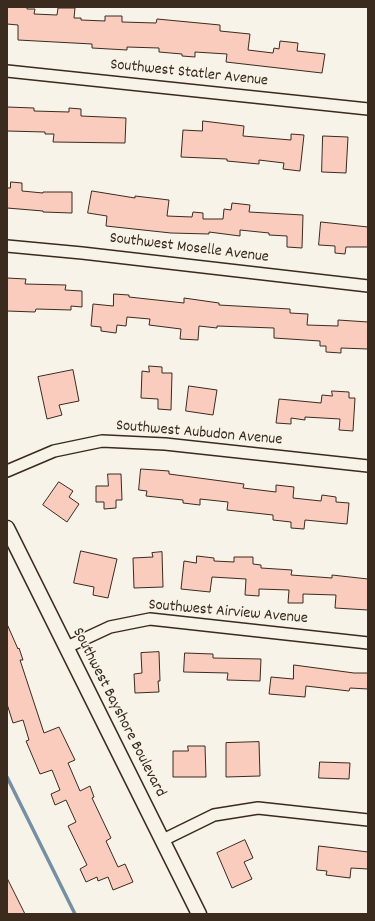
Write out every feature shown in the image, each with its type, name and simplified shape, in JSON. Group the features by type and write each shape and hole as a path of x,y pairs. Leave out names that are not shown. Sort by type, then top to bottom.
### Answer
{"street":[{"name":"Southwest Statler Avenue","path":"7,71 368,109"},
{"name":"Southwest Moselle Avenue","path":"7,246 82,253 368,286"},
{"name":"Southwest Aubudon Avenue","path":"7,471 54,451 102,442 165,444 368,466"},
{"name":"Southwest Bayshore Boulevard","path":"7,528 199,914"},
{"name":"Southwest Airview Avenue","path":"66,647 110,627 150,619 368,643"},
{"path":"163,840 214,815 258,808 368,820"}],"building":[{"path":"7,7 27,7 27,9 35,9 34,14 57,15 58,8 75,8 74,18 81,18 81,20 105,21 105,16 122,16 122,22 156,23 157,19 220,25 220,31 250,34 248,50 273,53 274,48 279,49 280,41 298,43 297,51 325,54 322,73 226,62 227,54 195,52 195,57 159,52 159,48 127,47 127,50 92,48 92,44 18,40 18,25 7,24"},
{"path":"7,107 34,108 34,111 69,112 69,108 81,109 81,116 126,118 125,143 53,142 54,134 45,134 45,132 7,131"},
{"path":"203,121 244,126 243,136 291,140 291,134 304,135 300,171 283,169 284,163 259,160 259,164 227,161 227,159 181,157 183,130 202,131"},
{"path":"323,136 348,137 346,173 322,172"},
{"path":"11,182 22,183 22,191 43,193 72,192 72,213 43,212 7,208 7,188 10,188"},
{"path":"92,191 135,198 135,196 169,200 167,216 192,217 193,212 203,213 203,219 223,219 224,209 231,210 232,203 250,205 249,212 303,215 302,248 287,247 287,236 269,235 269,233 240,230 240,236 209,232 209,234 171,233 106,226 107,216 88,213"},
{"path":"321,222 368,227 368,247 346,247 345,254 335,253 335,246 319,245"},
{"path":"7,278 26,279 25,284 66,285 65,290 82,291 82,307 71,306 71,310 36,309 35,312 7,311"},
{"path":"114,294 184,303 184,298 219,303 219,305 290,309 290,313 308,314 307,325 338,326 338,320 368,322 368,349 341,348 341,353 326,352 326,346 320,346 320,341 274,338 274,328 217,326 217,328 199,326 198,340 180,339 181,329 149,325 150,319 127,317 126,326 117,325 116,333 101,331 101,327 91,326 93,304 113,306"},
{"path":"149,366 162,367 162,373 172,373 171,410 158,409 158,399 141,398 142,371 149,372"},
{"path":"73,370 79,401 59,405 62,415 47,419 38,377"},
{"path":"189,386 217,390 213,415 186,411"},
{"path":"332,391 349,392 349,398 355,398 353,431 339,430 340,419 305,417 305,420 291,418 291,424 276,423 279,399 321,403 322,395 332,396"},
{"path":"141,469 169,471 169,474 244,484 243,488 276,492 276,485 294,487 293,498 321,501 322,495 336,497 336,502 349,503 347,524 305,520 304,529 291,528 291,522 273,520 273,515 227,510 228,502 200,499 200,505 183,503 183,500 146,496 147,491 139,490"},
{"path":"108,474 121,474 122,500 116,500 116,508 104,509 104,502 96,502 96,486 108,486"},
{"path":"59,482 73,491 69,497 79,504 67,522 43,505"},
{"path":"81,551 117,559 108,598 93,595 94,587 74,583"},
{"path":"162,552 163,587 134,588 133,558 153,557 152,553"},
{"path":"197,556 214,558 214,561 234,562 234,557 253,557 253,564 261,565 261,568 292,570 291,575 332,578 332,575 368,579 368,610 335,608 336,595 303,594 303,603 288,603 289,590 259,589 259,596 245,595 246,579 212,577 210,592 181,589 184,561 196,563"},
{"path":"7,624 18,649 19,648 23,660 20,660 44,733 59,727 75,760 68,763 80,791 90,786 94,797 92,798 111,838 106,841 118,867 125,864 133,882 113,890 108,877 98,881 97,877 86,882 80,869 87,865 68,826 76,822 66,800 55,805 51,794 60,790 52,770 40,774 26,741 29,740 23,720 13,723 7,704"},
{"path":"159,652 159,692 135,693 134,674 142,673 141,653"},
{"path":"185,653 213,654 213,658 261,659 260,681 227,680 228,673 184,672"},
{"path":"294,665 354,673 368,673 368,689 350,688 349,691 306,686 305,697 269,694 271,677 293,679"},
{"path":"259,742 260,776 226,777 226,743"},
{"path":"188,746 205,746 206,777 173,777 173,751 188,751"},
{"path":"320,762 350,763 349,779 319,778"},
{"path":"245,840 253,858 244,862 252,879 232,888 217,853"},
{"path":"319,846 368,852 368,869 351,868 350,878 326,875 327,871 317,870"},
{"path":"7,878 25,914 7,914"}],"waterway":[{"path":"7,777 75,914"}]}
